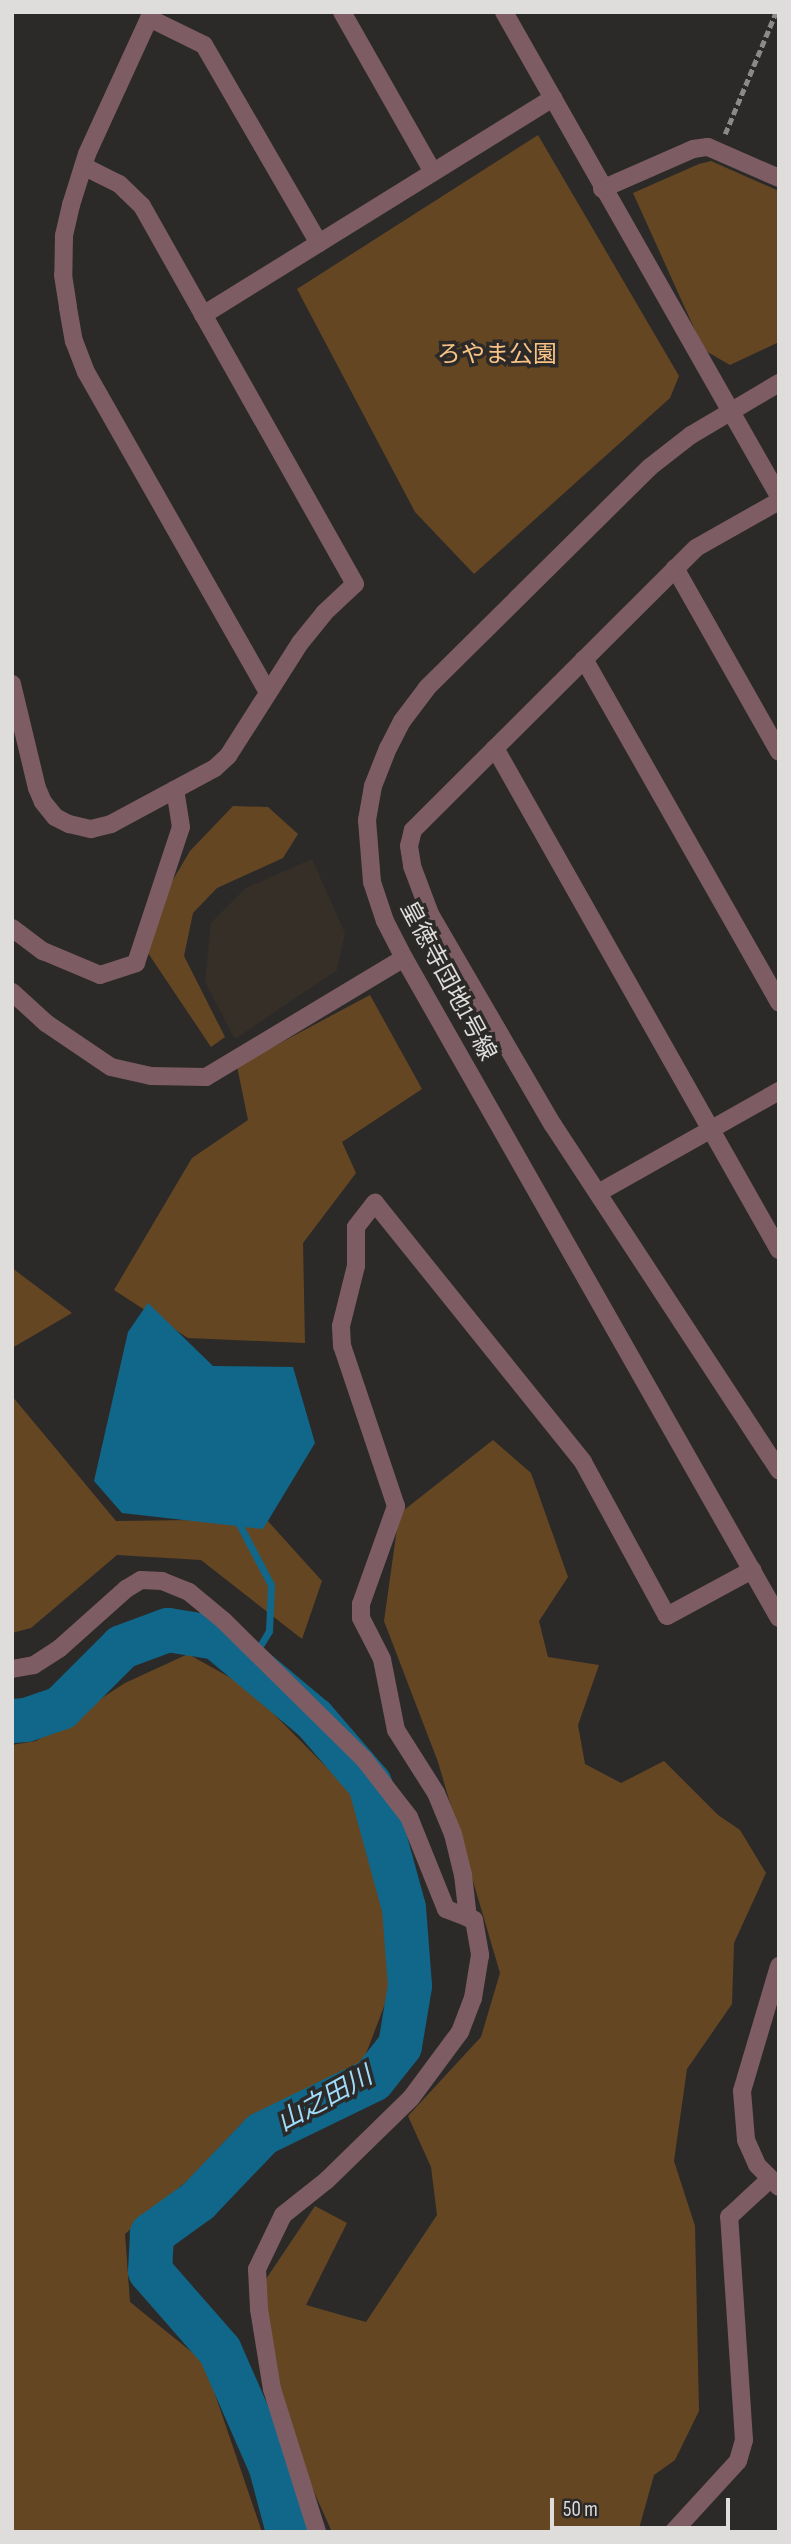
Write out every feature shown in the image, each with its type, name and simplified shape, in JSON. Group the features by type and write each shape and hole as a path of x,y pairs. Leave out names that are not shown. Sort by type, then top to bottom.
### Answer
{"street":[{"path":"342,12 433,172"},
{"path":"267,691 86,372 74,341 63,275 64,236 83,166 150,15 204,45 319,243"},
{"path":"512,15 553,99 602,189 779,496"},
{"path":"203,315 553,99"},
{"path":"602,189 693,149 708,147 779,178"},
{"path":"12,684 37,788 55,817 91,829 111,824 215,768 228,756 267,691 324,612 355,584 142,206 119,184 83,166"},
{"name":"皇徳寺団地1号線","path":"779,383 729,410 650,467 427,688 402,721 373,786 367,820 372,882 385,920 404,958 779,1618"},
{"path":"779,501 695,548 413,830 409,846 412,866 430,914 553,1125 779,1471"},
{"path":"675,568 779,752"},
{"path":"584,659 779,1002"},
{"path":"495,748 779,1250"},
{"path":"12,928 43,951 100,975 136,963 181,827 175,789"},
{"path":"12,992 46,1023 111,1067 151,1076 206,1077 404,958"},
{"path":"598,1194 779,1091"},
{"path":"468,1918 463,1875 453,1835 436,1793 405,1749 396,1730 382,1659 361,1618 361,1605 396,1506 342,1346 341,1326 356,1266 356,1227 375,1203 583,1462 667,1616 752,1570"},
{"path":"12,1670 34,1665 60,1648 126,1589 141,1580 162,1581 190,1592 224,1621 364,1759 408,1816 446,1909 474,1920 480,1955 473,1998 460,2032 411,2098 327,2180 283,2215 257,2269 259,2309 272,2389 317,2532"},
{"path":"673,2532 738,2461 744,2440 729,2217 775,2183 757,2165 746,2140 742,2091 779,1966"}],"path":[{"path":"718,151 776,12"}],"shaded area":[{"path":"312,859 345,933 337,970 235,1039 205,982 211,923 246,888"}],"green space":[{"name":"ろやま公園","path":"538,135 679,376 670,398 474,574 415,512 297,289"},
{"path":"711,161 779,191 779,342 730,365 704,350 633,193"},
{"path":"233,806 268,807 298,834 283,858 217,888 193,913 184,956 225,1037 211,1047 146,950 160,902 190,851"},
{"path":"370,995 422,1089 342,1142 356,1173 303,1243 305,1343 188,1338 114,1290 192,1158 248,1120 237,1066"},
{"path":"12,1268 72,1313 12,1348"},
{"path":"12,1396 116,1521 266,1519 322,1581 302,1639 201,1560 117,1555 31,1628 12,1633"},
{"path":"493,1440 531,1473 568,1577 539,1621 548,1657 599,1665 578,1725 585,1764 621,1783 664,1761 718,1815 740,1830 766,1873 734,1943 732,2004 687,2069 674,2161 695,2226 699,2411 675,2460 654,2475 638,2532 332,2532 296,2452 267,2339 264,2282 315,2206 347,2223 306,2305 366,2322 437,2215 431,2167 408,2116 481,2037 500,1973 438,1762 384,1621 399,1514"},
{"path":"188,1654 247,1687 357,1798 390,1913 388,1996 362,2064 249,2116 189,2179 125,2234 130,2302 204,2362 262,2532 12,2532 12,1745 36,1741 125,1683"}],"water":[{"path":"148,1303 213,1366 293,1367 315,1443 263,1529 122,1513 94,1481 128,1332"}],"waterway":[{"path":"237,1520 271,1585 269,1631 249,1664"},
{"name":"山之田川","path":"12,1721 26,1720 61,1708 122,1647 168,1630 217,1638 314,1719 370,1784 404,1908 410,1986 400,2046 373,2080 262,2134 198,2201 152,2234 150,2271 220,2351 271,2468 288,2532"}]}
